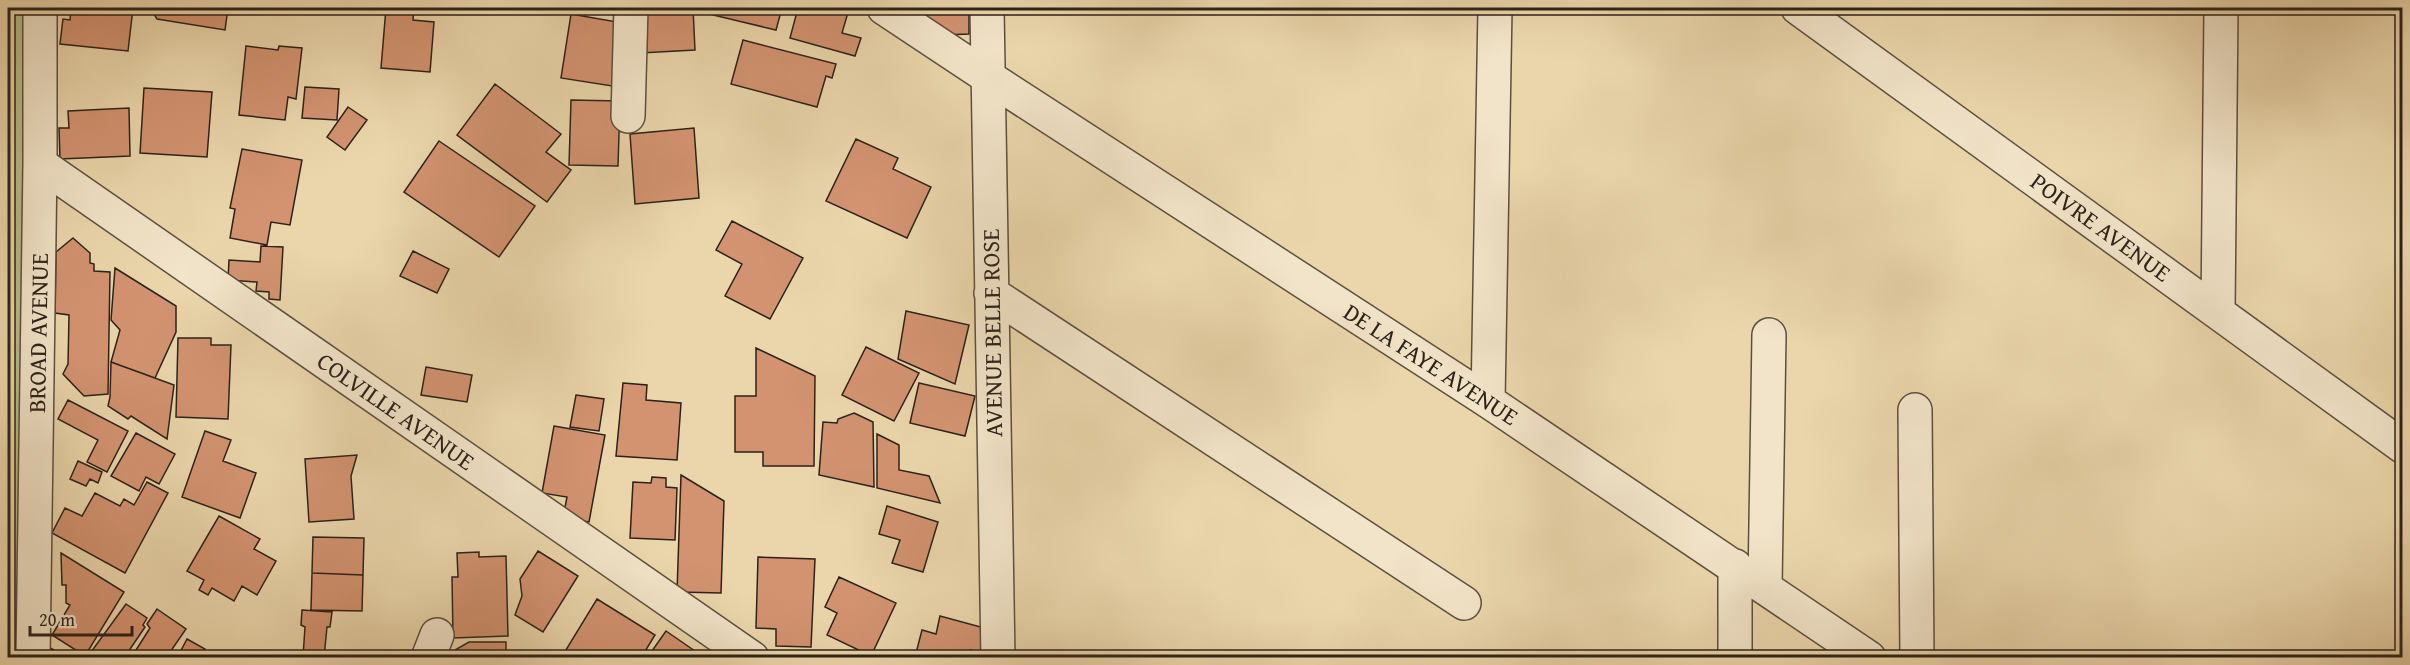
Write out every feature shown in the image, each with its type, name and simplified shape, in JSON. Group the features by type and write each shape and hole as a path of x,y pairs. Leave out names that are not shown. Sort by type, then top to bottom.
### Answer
{"street":[{"name":"BROAD AVENUE","path":"33,657 40,8"},
{"path":"628,116 631,8"},
{"name":"DE LA FAYE AVENUE","path":"884,8 1488,401 1869,657"},
{"name":"AVENUE BELLE ROSE","path":"987,8 998,657"},
{"path":"1488,401 1496,8"},
{"name":"POIVRE AVENUE","path":"1798,8 2403,446"},
{"path":"2218,312 2221,8"},
{"name":"COLVILLE AVENUE","path":"40,164 752,657"},
{"path":"991,294 1464,603"},
{"path":"1765,586 1769,335"},
{"path":"1915,410 1917,657"},
{"path":"1735,566 1735,657"}],"green space":[{"path":"8,8 30,8 20,658 8,657"}],"building":[{"path":"71,8 133,8 128,51 60,44 63,19 70,20"},
{"path":"145,8 228,8 225,30 157,19 151,9"},
{"path":"386,8 414,8 413,20 434,22 430,72 381,68"},
{"path":"579,8 623,8 623,11 580,15"},
{"path":"638,8 693,8 695,50 640,53"},
{"path":"711,8 782,8 776,30 709,14"},
{"path":"798,8 849,9 842,33 861,38 855,56 790,38"},
{"path":"898,8 969,8 969,34 942,35"},
{"path":"571,14 623,23 612,86 561,78"},
{"path":"743,40 836,64 832,78 826,76 817,107 731,84"},
{"path":"246,46 278,50 279,46 302,48 296,99 288,97 285,120 239,115"},
{"path":"495,84 561,134 546,152 571,170 547,202 457,135"},
{"path":"305,87 339,89 337,120 302,118"},
{"path":"144,88 212,92 207,157 140,153"},
{"path":"571,100 620,101 618,166 569,165"},
{"path":"348,107 367,120 345,150 327,137"},
{"path":"129,108 130,156 60,159 59,128 69,128 68,111"},
{"path":"694,128 699,198 635,204 630,134"},
{"path":"856,139 898,158 893,169 931,187 907,238 826,201"},
{"path":"439,141 535,206 499,257 404,192"},
{"path":"242,149 302,160 290,225 271,222 267,245 230,238 235,209 230,208"},
{"path":"732,221 803,258 770,319 725,296 742,264 716,250"},
{"path":"73,238 90,253 90,263 94,264 94,271 110,272 108,394 84,396 63,374 68,364 69,315 55,313 56,252"},
{"path":"261,246 283,247 280,300 269,299 269,292 256,291 257,282 228,280 229,260 260,262"},
{"path":"413,251 449,269 437,293 400,276"},
{"path":"115,268 176,306 176,332 155,378 111,362 120,330 111,320"},
{"path":"906,311 969,325 955,384 898,359"},
{"path":"178,338 211,338 211,345 231,345 228,419 176,417"},
{"path":"866,347 919,373 894,421 842,395"},
{"path":"756,348 815,376 814,466 763,466 763,452 735,452 735,396 756,396"},
{"path":"111,362 174,385 167,439 131,416 128,419 108,406"},
{"path":"426,367 472,375 467,402 421,395"},
{"path":"623,383 647,385 646,400 681,403 677,460 616,456"},
{"path":"919,383 975,396 965,436 910,423"},
{"path":"576,395 604,399 599,431 570,427"},
{"path":"68,400 128,431 107,472 87,462 98,440 58,419"},
{"path":"854,413 873,422 874,487 819,475 823,422 837,423 838,419"},
{"path":"554,426 605,435 589,522 563,518 567,497 542,493"},
{"path":"205,431 231,440 223,461 256,473 240,518 182,497"},
{"path":"136,433 175,454 159,484 146,477 139,491 111,476"},
{"path":"877,434 899,445 899,470 929,476 940,503 877,488"},
{"path":"357,455 351,476 354,519 309,522 305,459"},
{"path":"78,461 102,472 98,483 90,479 86,486 70,479"},
{"path":"681,475 724,501 721,593 677,592"},
{"path":"652,477 666,478 666,487 677,488 675,540 630,538 633,482 651,483"},
{"path":"147,482 168,493 125,573 52,533 65,508 82,516 95,493 120,506 124,499 134,505"},
{"path":"887,506 938,522 923,572 892,563 900,540 879,534"},
{"path":"219,516 260,539 254,549 276,561 257,595 242,586 234,601 212,588 208,595 199,590 204,580 187,571"},
{"path":"313,537 364,538 363,575 312,573"},
{"path":"538,551 578,576 543,632 515,615 522,596 520,579"},
{"path":"479,552 479,557 506,556 508,636 453,638 452,577 458,577 457,553"},
{"path":"61,553 124,592 85,656 52,635 70,605 66,603 66,585 62,585"},
{"path":"758,557 815,559 811,647 776,646 776,629 756,628"},
{"path":"312,573 363,575 362,611 311,610"},
{"path":"839,577 896,603 871,656 827,635 837,613 825,607"},
{"path":"597,599 655,635 641,658 561,658"},
{"path":"126,604 147,618 143,625 145,627 124,658 100,658 91,652"},
{"path":"157,609 186,629 166,658 131,658 150,628 147,624"},
{"path":"302,610 332,612 330,627 327,627 324,658 303,657 305,627 301,625"},
{"path":"940,616 988,629 981,653 970,650 968,658 930,658 916,653 922,630 936,634"},
{"path":"666,631 705,658 647,658"},
{"path":"187,639 205,649 200,658 177,658"},
{"path":"38,641 68,658 38,658"},
{"path":"469,642 506,642 506,658 452,658 455,650"}]}
